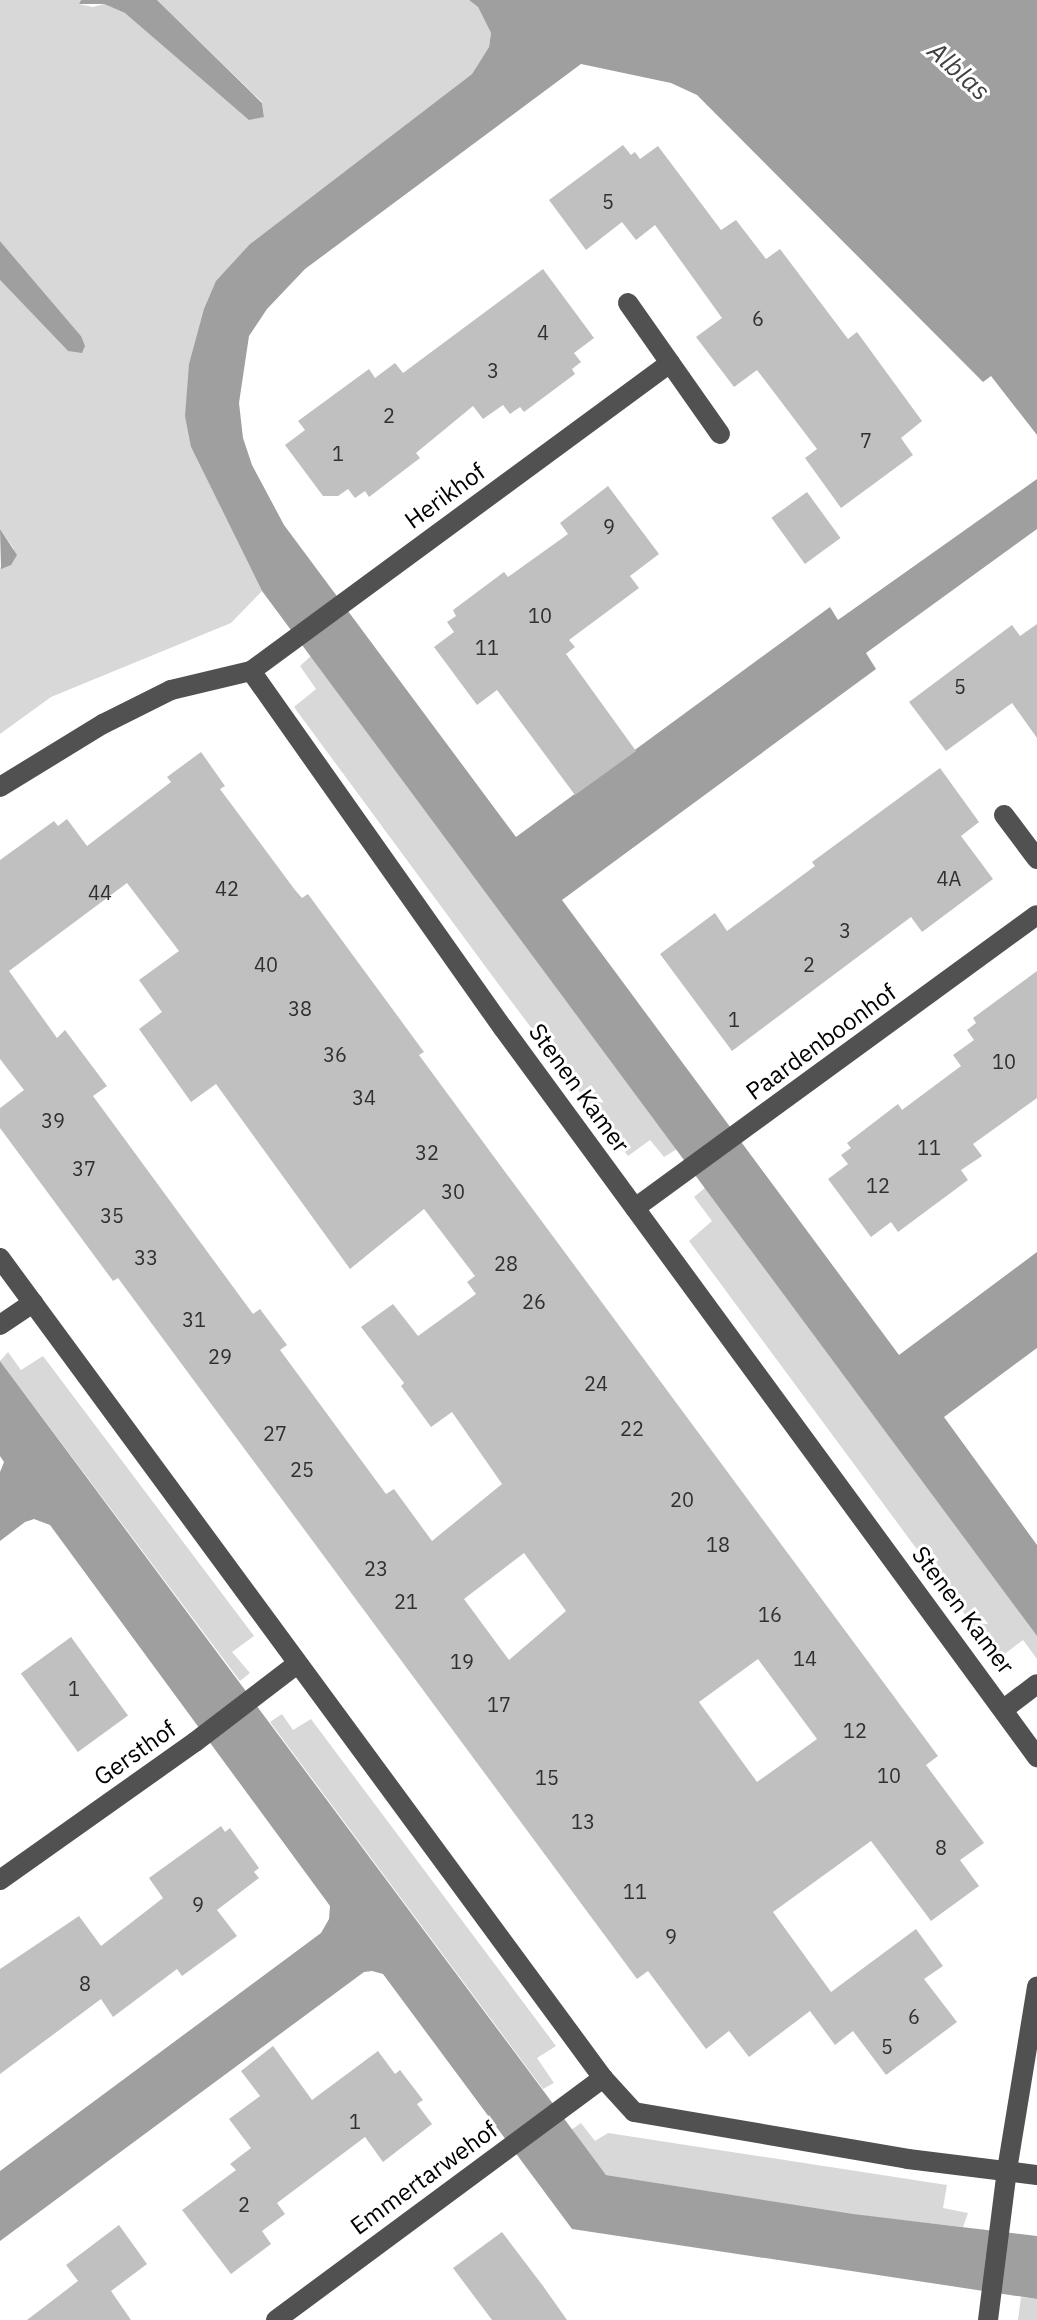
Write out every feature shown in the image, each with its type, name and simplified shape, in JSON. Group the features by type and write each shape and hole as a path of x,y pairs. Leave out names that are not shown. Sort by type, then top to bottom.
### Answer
{"street":[{"path":"628,303 720,434"},
{"name":"Herikhof","path":"251,671 670,363"},
{"path":"0,787 103,724 171,690 251,671"},
{"name":"Stenen Kamer","path":"251,671 635,1208 1037,1757"},
{"path":"1004,815 1037,859"},
{"name":"Paardenboonhof","path":"635,1208 752,1126 1037,915"},
{"path":"0,1258 603,2078 634,2112 908,2159 1037,2175"},
{"path":"5,1321 33,1303"},
{"name":"Gersthof","path":"0,1880 195,1742 297,1664"},
{"path":"1004,1709 1037,1684"},
{"path":"988,2320 1007,2170 1037,1986"},
{"name":"Emmertarwehof","path":"276,2320 603,2078"}],"shaded area":[{"path":"0,0 81,0 79,4 93,7 104,4 125,13 264,116 262,102 157,0 469,0 478,7 491,33 489,47 472,74 250,244 191,447 262,591 231,623 51,697 0,734 0,568 14,549 0,529 0,280 68,351 81,336 0,241"},
{"path":"311,656 677,1149 664,1157 650,1140 628,1156 502,989 294,707 316,689 300,666"},
{"path":"706,1187 1037,1636 1037,1659 1023,1640 998,1659 689,1241 712,1221 694,1197"},
{"path":"8,1352 21,1370 43,1356 254,1636 232,1652 250,1673 240,1681 0,1361"},
{"path":"282,1714 293,1730 311,1719 556,2046 537,2058 554,2083 543,2089 270,1722"},
{"path":"581,2123 595,2141 608,2133 947,2185 943,2208 968,2213 963,2227 847,2214 606,2175 571,2130"},
{"path":"1021,2297 1037,2299 1037,2320 1018,2320"}],"water":[{"path":"81,0 157,0 262,103 264,117 249,120 125,13 104,4 79,4"},
{"name":"Alblas","path":"469,0 1037,0 1037,435 991,376 983,382 697,95 671,83 581,64 305,269 267,309 249,336 239,403 243,438 252,465 284,525 516,837 830,607 838,620 1037,479 1037,529 866,653 876,669 562,900 899,1355 1037,1252 1037,1348 944,1417 1037,1545 1037,1636 262,591 191,447 185,416 189,364 204,309 216,281 250,244 472,74 489,47 491,33 478,7"},
{"path":"0,241 81,336 85,346 82,353 68,351 0,280"},
{"path":"0,529 17,555 11,565 1,569"},
{"path":"0,1361 606,2175 853,2214 1037,2236 1037,2299 572,2229 383,1974 372,1971 364,1972 0,2241 0,2171 321,1933 329,1919 330,1906 50,1525 34,1519 0,1541 0,1472 4,1462 0,1456"}],"building":[{"path":"623,145 631,155 635,152 640,159 658,146 721,230 736,220 766,259 780,249 848,339 857,332 922,421 901,438 913,455 841,508 805,458 817,449 757,370 734,387 696,337 722,318 655,225 636,240 622,222 586,250 549,200"},
{"path":"543,269 594,338 574,353 581,362 572,369 575,374 524,412 520,407 510,414 503,405 483,419 473,406 416,453 420,458 369,497 365,491 355,498 348,489 338,496 323,496 285,445 305,430 298,421 369,369 375,378 395,363 403,373"},
{"path":"608,486 659,554 630,576 639,588 569,640 575,647 566,654 636,751 575,795 497,690 477,705 434,647 454,632 447,622 456,616 453,610 504,572 508,577 568,534 560,523"},
{"path":"807,492 841,538 805,564 771,518"},
{"path":"1037,624 1037,738 1012,703 946,751 909,702 1012,625 1020,636"},
{"path":"201,752 225,786 220,789 295,890 302,898 308,894 424,1052 419,1055 938,1756 926,1765 984,1843 960,1860 979,1886 931,1921 871,1841 773,1912 831,1992 916,1929 943,1966 924,1979 957,2022 886,2075 853,2031 835,2045 810,2011 749,2057 729,2031 706,2049 648,1971 637,1979 118,1278 113,1281 0,1128 0,1108 24,1090 0,1059 0,860 54,821 58,826 67,819 87,846 171,782 167,777","holes":["127,883 179,951 139,980 162,1012 139,1029 191,1102 216,1084 350,1269 424,1209 475,1276 467,1282 476,1294 418,1336 393,1304 361,1327 404,1383 401,1386 431,1427 452,1412 502,1484 432,1541 394,1489 386,1494 280,1350 287,1345 260,1309 253,1314 93,1096 107,1086 65,1030 57,1038 9,971","524,1553 566,1611 509,1660 464,1599","758,1659 817,1739 757,1782 699,1702"]},
{"path":"940,768 979,822 961,836 993,879 922,932 911,917 732,1051 660,954 715,913 727,931 815,866 812,862"},
{"path":"1037,971 1037,1098 973,1144 982,1156 961,1170 968,1180 898,1232 891,1222 871,1237 828,1179 848,1164 841,1155 851,1148 847,1143 898,1104 902,1110 961,1066 953,1055 974,1040 967,1030 976,1023 973,1018"},
{"path":"71,1637 128,1715 78,1752 21,1673"},
{"path":"221,1826 225,1832 230,1828 259,1868 254,1872 259,1878 217,1910 237,1936 182,1976 177,1969 113,2017 101,1999 0,2074 0,1969 79,1916 101,1946 163,1898 149,1878"},
{"path":"273,2046 312,2100 378,2051 395,2074 400,2070 423,2100 417,2104 432,2124 383,2162 365,2137 277,2203 285,2214 262,2231 271,2244 231,2274 182,2210 236,2170 230,2164 251,2148 229,2119 260,2096 241,2071"},
{"path":"119,2225 147,2264 111,2291 131,2320 27,2320 78,2281 66,2265"},
{"path":"502,2232 567,2320 492,2320 453,2268"}]}
